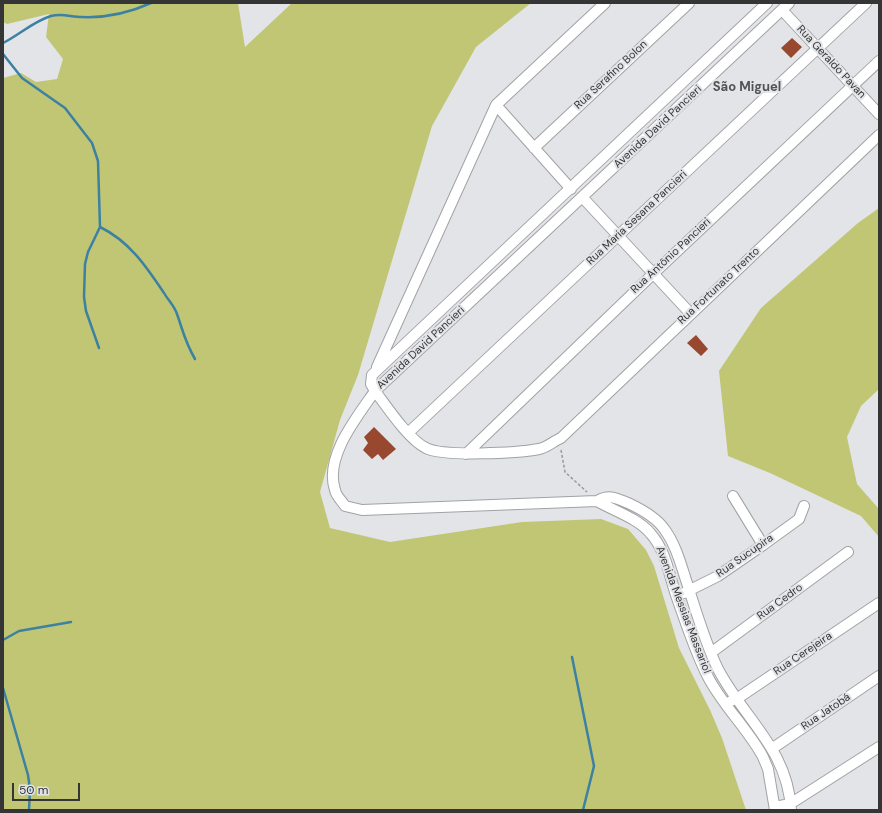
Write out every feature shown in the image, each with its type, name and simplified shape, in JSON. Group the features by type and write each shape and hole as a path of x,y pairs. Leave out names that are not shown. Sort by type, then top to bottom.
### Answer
{"street":[{"path":"374,373 496,105 605,3"},
{"name":"Rua Serafino Bolon","path":"534,148 689,3"},
{"name":"Avenida David Pancieri","path":"767,3 374,373 370,382 375,392 786,6"},
{"name":"Rua Maria Sesana Pancieri","path":"408,433 866,3"},
{"name":"Rua Geraldo Pavan","path":"786,6 818,48 879,114"},
{"name":"Rua Antônio Pancieri","path":"466,454 653,274 879,61"},
{"path":"496,105 571,189"},
{"name":"Rua Fortunato Trento","path":"375,392 408,433 425,448 432,451 466,454 541,449 560,438 879,135"},
{"path":"583,198 690,313"},
{"path":"375,392 354,421 336,456 334,474 335,491 345,506 362,510 597,501"},
{"name":"Avenida Messias Massariol","path":"597,501 604,497 612,496 645,512 664,529 676,550 718,668 773,748 781,765 790,807"},
{"path":"733,496 762,545"},
{"name":"Avenida Messias Massariol","path":"597,501 630,519 651,533 664,557 676,595 709,679 763,758 768,769 775,808"},
{"name":"Rua Sucupira","path":"676,595 690,591 718,576 799,519 804,506"},
{"name":"Rua Cedro","path":"712,652 848,552"},
{"name":"Rua Cerejeira","path":"726,703 738,698 879,602"},
{"name":"Rua Jatobá","path":"773,748 879,676"},
{"path":"775,808 790,807 879,747"}],"path":[{"path":"560,438 565,472 597,501"}],"green space":[{"path":"3,3 238,3 245,47 292,3 531,3 476,47 432,126 358,375 340,420 320,492 330,528 390,542 522,522 601,519 628,529 646,550 654,566 679,648 710,710 722,738 746,810 3,810 3,78 21,73 36,82 57,79 63,59 46,37 49,14 7,24 3,22"},
{"path":"879,208 879,389 861,406 847,437 857,484 879,509 879,537 861,516 770,473 728,456 719,371 761,308 858,223"}],"building":[{"path":"792,38 802,47 791,58 781,48"},
{"path":"696,335 708,349 701,356 687,343"},
{"path":"374,427 396,449 383,460 378,454 372,459 363,450 368,443 364,437"}],"waterway":[{"path":"3,43 39,21 51,16 109,16 134,10 151,3"},
{"path":"3,54 22,78 65,108 92,143 98,161 100,227 88,252 85,264 84,297 86,311 99,348"},
{"path":"100,227 120,239 136,255 150,273 174,308 186,342 195,359"},
{"path":"3,640 19,631 71,622"},
{"path":"572,657 594,766 583,810"},
{"path":"3,688 28,775 30,789 29,810"}],"district":[{"name":"São Miguel","path":"747,88"}]}
